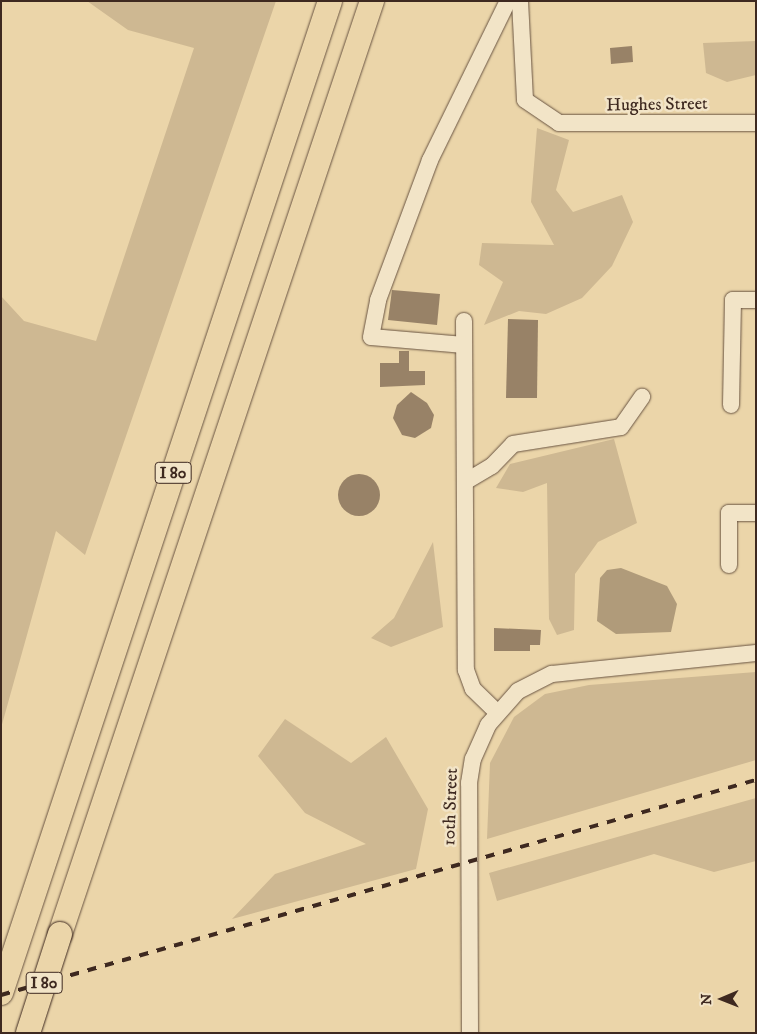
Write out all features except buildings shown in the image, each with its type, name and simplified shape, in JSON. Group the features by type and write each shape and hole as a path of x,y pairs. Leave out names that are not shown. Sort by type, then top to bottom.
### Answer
{"highway":[{"name":"I 80","path":"1,993 330,1"},
{"name":"I 80","path":"28,1033 372,1"}],"street":[{"path":"464,345 371,336 378,300 430,160 508,1"},
{"name":"Hughes Street","path":"520,1 525,100 559,123 756,123"},
{"path":"731,405 733,300 756,300"},
{"path":"464,321 466,670 472,689 497,712"},
{"path":"465,482 492,466 513,444 621,427 642,396"},
{"path":"730,565 729,513 756,513"},
{"name":"10th Street","path":"470,1033 469,783 480,738 497,712 532,683 576,669 756,653"}],"shaded area":[{"path":"87,1 276,1 85,555 56,531 1,728 1,296 24,321 96,341 194,48 128,30"},
{"path":"756,41 756,75 727,82 706,73 703,43"},
{"path":"537,128 569,140 556,190 573,212 622,195 633,222 612,266 582,298 546,314 519,311 484,325 503,282 479,265 482,243 554,245 531,202"},
{"path":"614,439 637,523 598,542 575,574 574,630 557,635 549,619 547,483 523,492 496,488 510,464"},
{"path":"433,542 443,627 391,647 371,638 394,618"},
{"path":"621,568 667,586 677,604 671,632 616,634 597,621 600,578 607,570"},
{"path":"756,672 756,760 487,839 490,763 514,717 545,694 589,685"},
{"path":"285,719 351,763 386,737 428,809 416,869 232,919 275,874 366,844 305,813 258,756"},
{"path":"756,798 756,861 714,872 654,854 497,901 489,873"}],"railway":[{"path":"1,995 756,780"}]}
